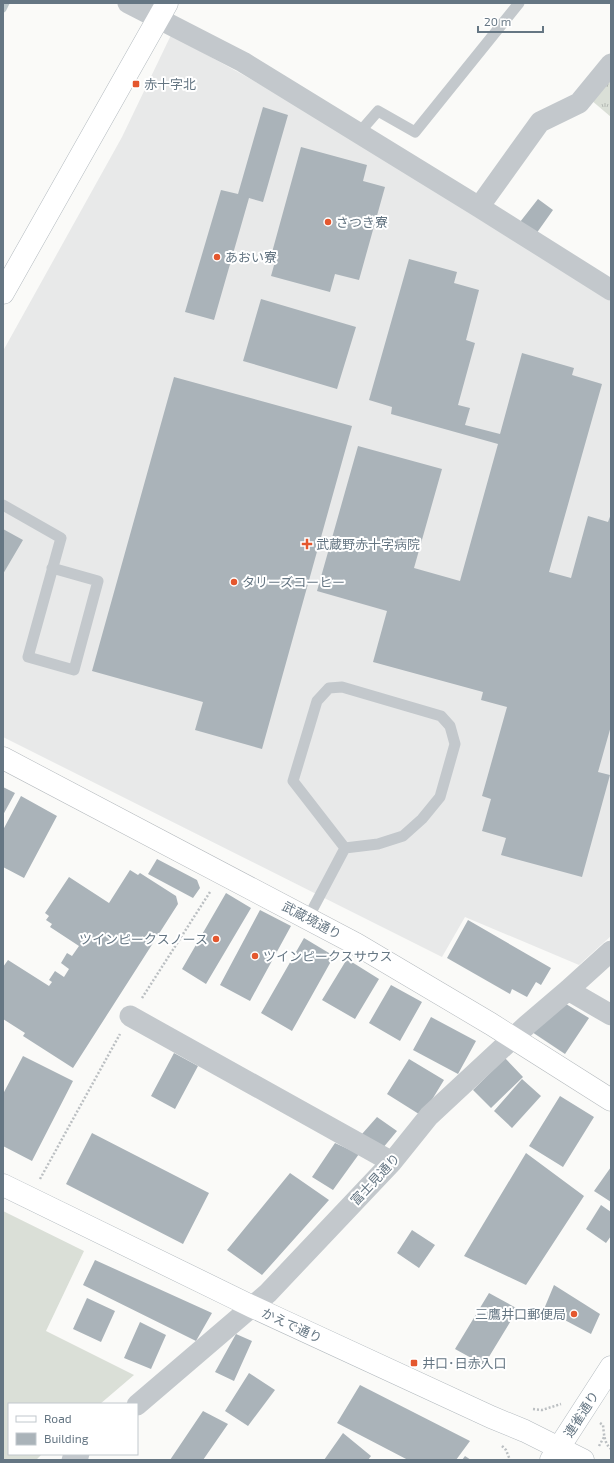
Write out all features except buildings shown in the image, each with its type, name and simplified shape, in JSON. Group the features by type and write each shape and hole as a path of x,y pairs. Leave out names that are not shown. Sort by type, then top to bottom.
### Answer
{"street":[{"path":"128,3 163,11 358,134 479,207 611,290"},
{"path":"3,293 163,11"},
{"path":"479,207 540,122 579,103 611,64"},
{"name":"武蔵境通り","path":"3,758 356,944 513,1038 611,1100"},
{"name":"富士見通り","path":"138,1404 268,1293 392,1162 429,1116 513,1038 611,951"},
{"path":"568,990 611,1015"},
{"path":"130,1016 392,1162"},
{"name":"かえで通り","path":"3,1185 555,1454 591,1453"},
{"name":"連雀通り","path":"555,1454 611,1367"}],"lane":[{"path":"358,134 378,111 414,132 518,3"},
{"path":"3,505 61,538 52,568 28,657 74,670 98,581 52,568"},
{"path":"342,687 441,716 450,726 455,744 440,797 422,819 403,836 378,844 345,848 293,781 317,701 329,688 342,687"},
{"path":"308,918 345,848"}],"path":[{"path":"594,1421 603,1425 604,1438 611,1449"},
{"path":"591,1453 604,1438"}],"shaded area":[{"name":"武蔵野赤十字病院","path":"171,35 294,103 611,290 611,936 579,965 465,917 442,957 3,737 3,351 122,137"}],"green space":[{"path":"611,76 611,117 591,100"},
{"path":"3,1211 84,1251 46,1331 134,1375 101,1403 8,1403 8,1455 41,1455 36,1460 3,1460"}],"waterway":[{"path":"3,9 6,3"}],"place":[{"name":"赤十字北","path":"136,84"},
{"name":"さつき寮","path":"328,222"},
{"name":"あおい寮","path":"217,257"},
{"name":"武蔵野赤十字病院","path":"307,544"},
{"name":"タリーズコーヒー","path":"234,582"},
{"name":"ツインピークスノース","path":"216,939"},
{"name":"ツインピークスサウス","path":"255,956"},
{"name":"三鷹井口郵便局","path":"574,1314"},
{"name":"井口･日赤入口","path":"414,1363"}]}
